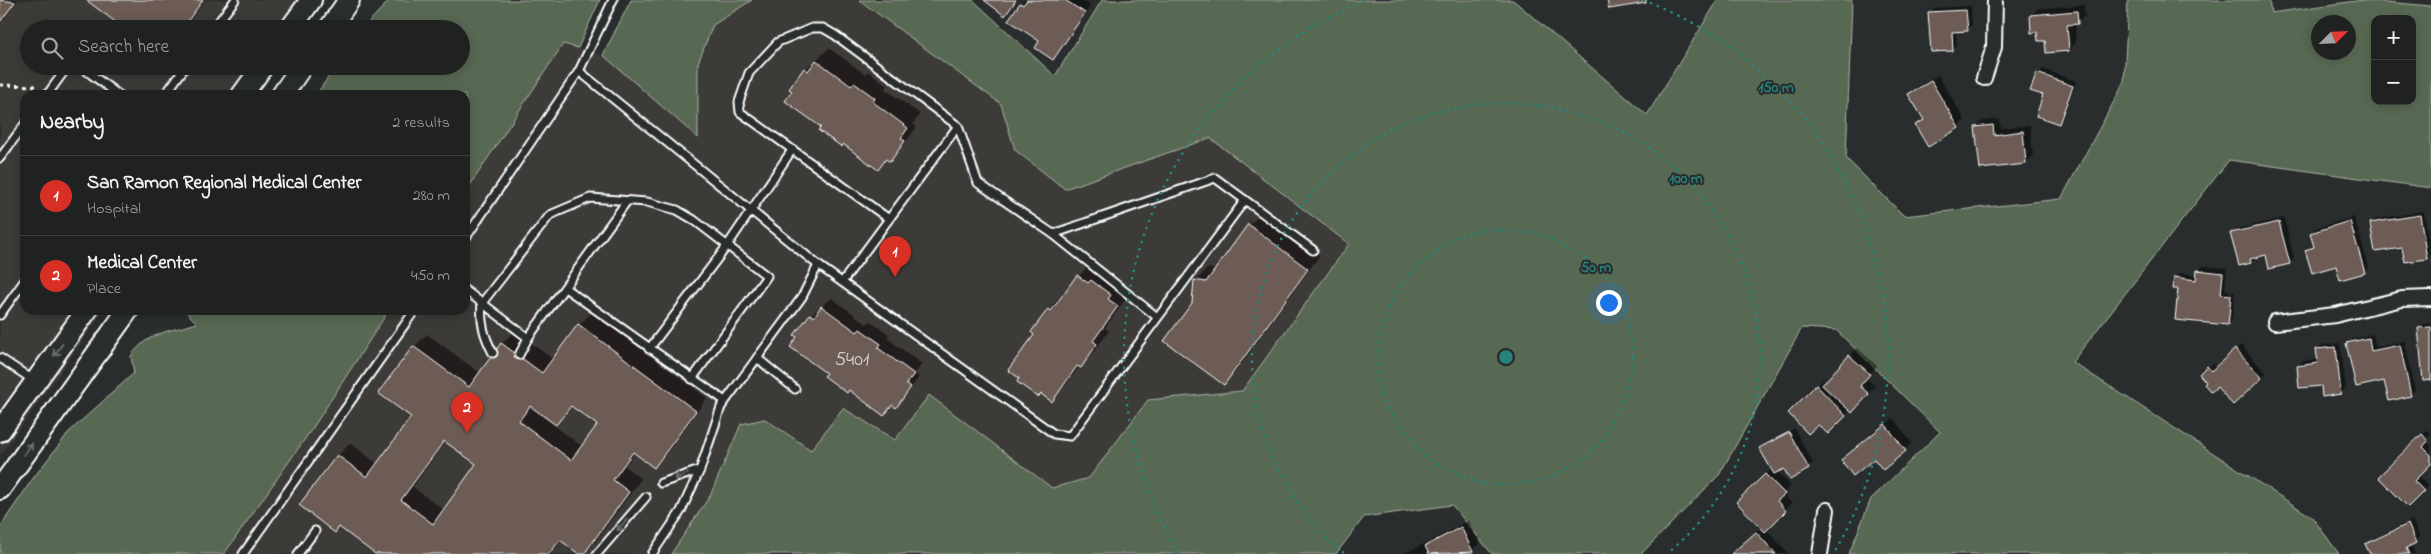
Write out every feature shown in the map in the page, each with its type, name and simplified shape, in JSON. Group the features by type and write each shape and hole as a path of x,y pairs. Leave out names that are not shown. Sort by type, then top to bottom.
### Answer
{"main road":[{"path":"297,20 311,0"},
{"path":"335,20 349,0"},
{"path":"246,90 256,75"},
{"path":"285,90 296,75"},
{"path":"0,431 83,315"},
{"path":"0,489 124,315"}],"street":[{"path":"1984,78 1994,47 1995,0"},
{"path":"2275,322 2335,315 2402,300 2431,298"},
{"path":"1820,554 1827,510"}],"lane":[{"path":"220,20 234,0"},
{"path":"470,233 579,70 613,0"},
{"path":"889,219 740,112 739,102 749,73 778,42 812,28 823,28 835,35 958,126 978,183 1053,234 1157,317"},
{"path":"579,70 818,265 843,281 1054,434 1064,437 1070,436 1245,200"},
{"path":"51,90 62,75"},
{"path":"92,75 112,90"},
{"path":"169,90 179,75"},
{"path":"843,281 958,126"},
{"path":"0,158 20,131"},
{"path":"650,349 727,246 792,150"},
{"path":"1053,234 1215,178 1313,250"},
{"path":"494,353 484,338 480,317 482,303 550,215 590,198 647,202 677,210 767,276 692,379"},
{"path":"518,355 528,338 626,201"},
{"path":"652,554 681,511 700,470 721,407 802,297 818,265"},
{"path":"0,315 20,287"},
{"path":"565,288 725,402"},
{"path":"470,294 528,338"},
{"path":"243,554 411,315"},
{"path":"0,358 36,381"},
{"path":"757,358 795,389"},
{"path":"661,483 700,470"},
{"path":"597,554 646,497"},
{"path":"298,554 315,531"}],"path":[{"path":"0,85 53,87"}],"shaded area":[{"path":"0,0 326,0 312,20 20,20 20,75 272,75 261,90 20,90 20,315 100,315 0,456"},
{"path":"752,0 859,0 1001,104 1015,150 1065,189 1210,138 1349,244 1242,391 1148,400 1089,478 1052,489 929,395 895,440 843,408 812,450 765,419 741,424 710,496 671,554 224,554 314,426 386,315 470,315 470,185 563,44 603,55 697,137 698,63 713,25"}],"green space":[{"path":"390,0 600,0 578,48 563,44 470,185 470,90 319,90 330,75 470,75 470,20 371,20"},
{"path":"631,0 752,0 713,25 698,63 698,138 603,55"},
{"path":"859,0 973,0 1055,76 1102,0 1513,0 1647,115 1718,0 1852,0 1846,158 1904,216 2061,199 2124,83 2128,0 2269,0 2271,13 2363,0 2431,6 2431,188 2229,160 2072,362 2312,517 2339,554 1849,554 1871,499 1940,432 1836,330 1802,328 1719,475 1641,554 1492,554 1452,505 1364,517 1336,554 671,554 710,496 741,424 765,419 811,450 843,408 895,440 929,395 1052,488 1089,478 1148,400 1242,391 1349,244 1210,138 1065,189 1015,150 1001,104"},
{"path":"189,315 386,315 314,426 224,554 0,554 0,527 34,477 69,432 134,373 131,356 152,337 197,323"}],"building":[{"path":"0,0 15,2 0,22"},
{"path":"86,0 203,0 189,20 113,20"},
{"path":"984,0 1016,0 1005,16"},
{"path":"1027,0 1065,0 1085,13 1053,60 1035,48 1039,41 1008,20 1020,3 1023,5"},
{"path":"1607,0 1646,0 1646,3 1609,9"},
{"path":"1966,10 1968,31 1952,32 1953,51 1931,52 1928,12"},
{"path":"2077,11 2078,24 2067,25 2069,51 2046,53 2045,41 2038,41 2037,32 2031,33 2030,15"},
{"path":"816,60 851,86 854,83 875,98 873,102 908,128 901,138 905,141 890,162 886,159 878,170 843,144 842,147 818,130 821,127 785,101 792,91 789,89 804,68 808,71"},
{"path":"2037,73 2073,86 2059,124 2036,116 2043,95 2030,91"},
{"path":"1931,81 1959,128 1928,147 1915,125 1924,120 1908,94"},
{"path":"1993,125 1994,135 2023,131 2026,164 1980,169 1975,127"},
{"path":"2420,215 2427,259 2405,262 2402,248 2375,252 2370,223"},
{"path":"2350,221 2365,273 2340,280 2336,266 2312,273 2305,250 2314,247 2310,233"},
{"path":"2279,222 2290,264 2269,269 2266,255 2250,259 2251,263 2239,266 2230,233"},
{"path":"1248,224 1308,269 1224,385 1164,341 1192,303 1194,280 1206,282"},
{"path":"2197,270 2223,273 2221,294 2231,295 2228,325 2175,320 2178,289 2173,289 2174,277 2196,280"},
{"path":"1077,275 1088,283 1091,280 1111,295 1108,299 1118,306 1093,341 1097,344 1081,368 1077,366 1052,402 1041,394 1038,397 1017,382 1019,378 1008,370 1034,335 1031,332 1048,309 1051,311"},
{"path":"821,306 857,332 860,329 881,344 878,348 914,374 906,384 911,387 896,408 892,405 884,416 849,390 847,393 824,376 826,373 790,347 797,337 794,335 810,314 814,317"},
{"path":"578,324 696,411 654,468 633,452 613,480 629,492 584,554 579,554 560,540 549,554 375,554 339,527 335,533 299,505 337,455 367,477 411,417 378,393 413,346 469,387 501,343 542,373","holes":["530,406 556,425 571,406 597,425 571,460 519,421","444,441 476,464 433,524 401,500"]},
{"path":"2431,327 2431,380 2423,381 2418,328"},
{"path":"2369,338 2371,351 2400,345 2411,396 2389,401 2384,381 2356,387 2346,343"},
{"path":"2336,347 2341,394 2322,397 2321,386 2299,388 2297,366 2318,363 2316,349"},
{"path":"2235,349 2262,378 2233,405 2217,387 2211,392 2199,374 2207,366 2211,371"},
{"path":"1849,355 1870,374 1860,386 1869,394 1852,413 1822,385"},
{"path":"1816,385 1846,416 1828,434 1818,425 1808,434 1788,413"},
{"path":"1885,424 1906,451 1883,470 1874,459 1853,476 1841,460"},
{"path":"1789,432 1809,469 1790,480 1784,469 1774,474 1759,448"},
{"path":"2422,434 2428,441 2423,447 2431,455 2431,464 2414,481 2424,491 2408,507 2378,477"},
{"path":"1765,474 1785,494 1777,501 1786,511 1765,532 1736,502"},
{"path":"2408,524 2416,543 2406,548 2409,554 2370,554 2365,544"},
{"path":"1461,527 1473,552 1429,554 1425,546"},
{"path":"1756,532 1776,554 1731,554"}],"place":[{"name":"San Ramon Regional Medical Center","path":"895,277"},
{"name":"Medical Center","path":"467,433"}]}
